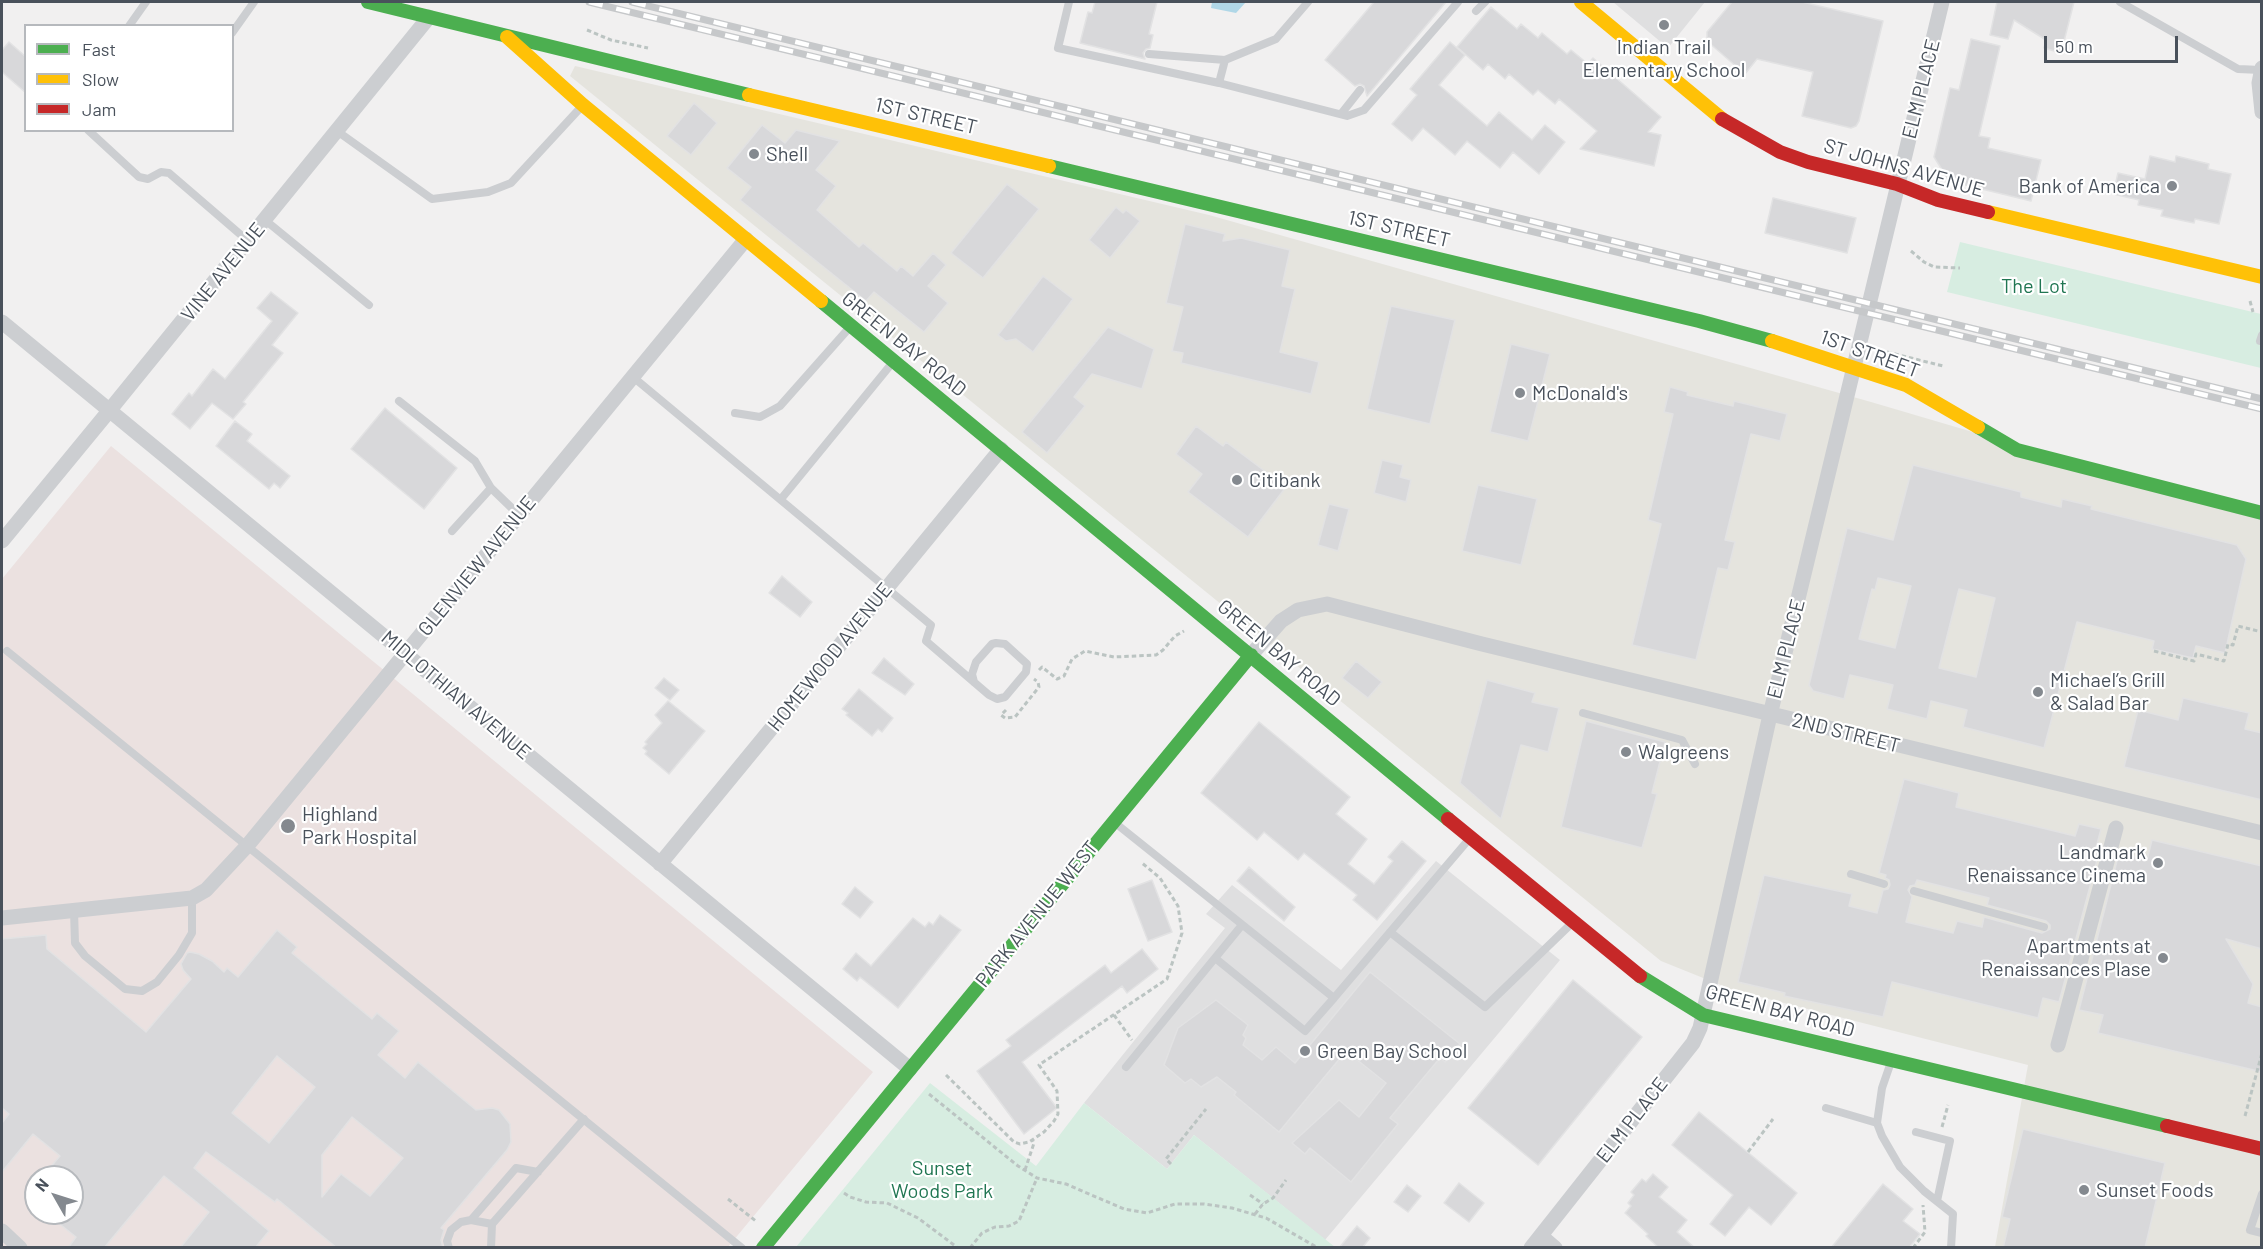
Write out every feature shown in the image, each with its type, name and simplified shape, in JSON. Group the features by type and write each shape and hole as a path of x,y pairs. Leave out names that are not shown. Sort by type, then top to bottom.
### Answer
{"street":[{"name":"GREEN BAY ROAD","path":"368,2 507,37 582,105 1631,970 1703,1015 2262,1149"},
{"name":"VINE AVENUE","path":"2,541 442,2"},
{"name":"ST JOHNS AVENUE","path":"1581,2 1725,122 1780,152 1808,162 1897,184 1949,203 2262,277"},
{"name":"ELM PLACE","path":"1536,1242 1693,1043 1703,1015 1770,715 1942,2"},
{"name":"1ST STREET","path":"507,37 1699,321 1854,367 1906,385 2017,450 2262,513"},
{"path":"2261,76 2262,112"},
{"name":"GLENVIEW AVENUE","path":"192,898 206,890 247,846 746,239"},
{"name":"MIDLOTHIAN AVENUE","path":"2,322 910,1069"},
{"name":"HOMEWOOD AVENUE","path":"660,864 1001,449"},
{"name":"2ND STREET","path":"1327,604 1770,715 2262,833"},
{"name":"PARK AVENUE WEST","path":"763,1248 1251,655 1289,615 1305,608 1327,604"},
{"path":"2058,1045 2116,828"},
{"path":"2,918 192,898"},
{"path":"2,1231 20,1248"},
{"path":"1536,1242 1555,1248"}],"lane":[{"path":"130,24 146,2"},
{"path":"234,30 254,2"},
{"path":"1069,2 1058,48 1219,83 1347,116 1364,110 1458,2"},
{"path":"1149,54 1225,60 1276,39 1306,4 1296,2"},
{"path":"1476,11 1485,2"},
{"path":"2120,2 2238,69 2261,76"},
{"path":"1219,83 1225,60"},
{"path":"1341,114 1360,90"},
{"path":"337,131 432,199 488,192 511,183 582,105"},
{"path":"90,132 140,177 148,178 161,172 169,173 248,241"},
{"path":"265,220 369,305"},
{"path":"735,413 760,417 780,406 851,326"},
{"path":"781,499 894,361"},
{"path":"633,377 931,625 926,641 988,695 1001,699 1026,672 1027,664 1005,644 992,644 976,662 972,674 974,682"},
{"path":"399,401 475,461 491,488 519,515"},
{"path":"452,531 491,488"},
{"path":"7,651 742,1248"},
{"path":"1583,713 1682,740 1695,764"},
{"path":"1113,822 1334,999"},
{"path":"1215,958 1305,1031 1471,837"},
{"path":"1851,874 1884,884"},
{"path":"1914,891 2044,927"},
{"path":"74,910 75,943 85,956 125,989 141,991 157,982 179,955 192,933 192,898"},
{"path":"1390,932 1485,1007 1573,922"},
{"path":"1126,1067 1242,925"},
{"path":"1892,1060 1882,1088 1877,1123 1900,1167 1953,1214 1951,1248"},
{"path":"1826,1108 1877,1123"},
{"path":"491,1248 492,1224 584,1119"},
{"path":"1916,1132 1950,1141 1937,1201"},
{"path":"471,1220 516,1168 538,1172"},
{"path":"2262,1194 2250,1230 2262,1233"},
{"path":"449,1248 447,1241 452,1230 461,1222 471,1220 492,1224"}],"path":[{"path":"587,30 611,40 648,48"},
{"path":"1911,251 1934,267 1960,268"},
{"path":"2250,301 2253,312"},
{"path":"1887,352 1943,366"},
{"path":"2154,651 2194,661 2196,654 2224,661 2228,644 2233,645 2238,626 2262,632"},
{"path":"1031,686 1032,678 1042,667 1057,679 1064,675 1072,659 1085,651 1114,657 1156,654 1163,650 1175,636 1184,631"},
{"path":"1013,708 1006,709 1001,715 1005,718 1015,717 1039,687 1038,682 1032,678"},
{"path":"946,1076 1014,1142 1020,1144 1032,1140 1049,1127 1058,1114 1057,1091 1040,1065 1167,979 1182,933 1178,906 1160,878 1137,858"},
{"path":"1114,1015 1139,1050"},
{"path":"2245,1116 2262,1053"},
{"path":"929,1094 1037,1178 1066,1184 1124,1209 1147,1213 1175,1204 1232,1208 1266,1218 1318,1248"},
{"path":"1171,1164 1166,1159 1206,1109"},
{"path":"1748,1152 1773,1119"},
{"path":"1025,1170 1034,1143 1032,1140"},
{"path":"970,1248 982,1233 994,1227 1009,1226 1019,1221 1037,1178"},
{"path":"1255,1214 1263,1204 1273,1198 1286,1180"},
{"path":"844,1193 866,1202 887,1203 918,1218 958,1248"},
{"path":"1250,1195 1263,1204"},
{"path":"728,1199 757,1222"}],"shaded area":[{"name":"Indian Trail Elementary School","path":"1613,2 1705,2 1668,48"},
{"path":"575,66 1209,215 1871,402 2261,517 2261,1247 1995,1247 2028,1065 1733,990 1661,961 570,76"},
{"name":"Highland Park Hospital","path":"111,446 873,1072 728,1247 2,1248 2,579"},
{"name":"Green Bay School","path":"1436,861 1560,960 1325,1240 1194,1135 1167,1169 1084,1103 1225,928 1206,914 1232,885 1341,970"}],"green space":[{"name":"The Lot","path":"1960,242 2261,314 2261,368 1947,292"},
{"name":"Sunset Woods Park","path":"930,1083 1036,1166 1084,1103 1167,1169 1194,1135 1335,1247 796,1247"}],"water":[{"path":"1212,2 1246,2 1236,13 1211,8"}],"building":[{"path":"1095,2 1157,2 1149,34 1153,35 1150,48 1143,53 1145,59 1080,43 1088,12 1092,13"},
{"path":"1374,2 1446,2 1367,96 1364,86 1360,84 1355,86 1325,60"},
{"path":"1732,2 1802,2 1883,21 1856,126 1851,128 1802,116 1813,72 1757,59 1745,74 1707,41 1707,32"},
{"path":"1997,2 2074,2 2061,53 2044,48 2046,40 2014,20 2008,39 1990,35"},
{"path":"1491,7 1517,29 1521,24 1538,38 1542,33 1567,54 1571,50 1588,64 1593,58 1661,117 1648,132 1661,135 1654,166 1580,149 1597,131 1559,99 1555,104 1538,90 1533,95 1509,74 1505,79 1488,64 1483,70 1457,47"},
{"path":"1971,39 2000,46 1979,136 1990,138 1988,148 2041,160 2031,201 1949,181 1934,157 1950,88 1959,90"},
{"path":"9,42 24,55 24,91 2,72 2,50"},
{"path":"1450,42 1465,55 1439,85 1487,126 1499,112 1532,140 1545,125 1565,142 1539,174 1513,152 1500,168 1467,141 1455,155 1423,128 1412,141 1392,124 1417,95 1410,89"},
{"name":"Shell","path":"694,103 717,123 691,155 667,136"},
{"path":"762,125 785,143 796,130 840,141 816,170 836,186 817,210 859,247 863,243 897,271 901,266 913,276 933,253 946,265 928,286 948,303 924,332 874,292 866,301 740,200 751,187 727,168"},
{"name":"Bank of America","path":"2150,156 2175,162 2176,156 2209,164 2208,169 2231,174 2219,224 2195,219 2194,223 2161,216 2163,210 2138,205 2139,200 2113,194 2118,173 2145,179"},
{"path":"1007,184 1039,209 983,278 951,253"},
{"path":"1773,198 1856,218 1847,253 1765,233"},
{"path":"1116,207 1123,213 1126,210 1140,221 1110,258 1089,240"},
{"path":"1185,224 1225,234 1223,241 1241,238 1290,250 1282,286 1295,289 1280,352 1319,362 1311,394 1181,363 1183,353 1172,351 1183,307 1166,303"},
{"path":"1043,276 1073,299 1033,352 1016,339 1006,341 998,335"},
{"path":"271,292 298,313 272,345 283,353 243,402 246,404 233,419 212,403 190,429 172,414 189,393 192,396 213,369 225,379 272,321 257,308"},
{"path":"1391,306 1455,320 1430,424 1367,409"},
{"path":"1108,327 1154,349 1142,389 1092,374 1074,397 1085,406 1047,453 1022,432"},
{"name":"McDonald's","path":"1511,344 1550,354 1528,441 1490,432"},
{"path":"1670,387 1688,392 1687,395 1733,406 1734,401 1787,414 1780,441 1751,434 1725,540 1735,542 1728,570 1718,568 1696,660 1632,645 1661,524 1648,520 1673,414 1664,412"},
{"path":"385,408 457,468 424,509 351,449"},
{"path":"235,421 252,434 247,441 290,476 280,488 274,483 269,489 216,446"},
{"name":"Citibank","path":"1196,426 1223,446 1226,442 1286,487 1248,537 1188,492 1202,474 1176,454"},
{"path":"1382,460 1403,465 1400,477 1411,480 1406,502 1374,493"},
{"path":"1913,465 2021,492 2021,497 2061,507 2062,499 2092,506 2091,509 2237,545 2246,559 2225,653 2196,646 2193,658 2152,649 2154,641 2077,622 2044,748 1963,727 1967,710 1931,701 1927,719 1887,709 1893,685 1850,675 1844,699 1813,691 1809,685 1847,528 1893,540","holes":["1878,578 1911,586 1895,648 1859,639 1872,589 1875,590","1959,589 1995,598 1976,677 1939,668"]},
{"path":"1478,485 1537,499 1521,565 1462,551"},
{"path":"1329,504 1349,509 1338,551 1318,545"},
{"path":"782,576 812,602 800,617 769,593"},
{"path":"884,658 914,684 905,695 872,673"},
{"path":"1356,661 1382,682 1368,698 1342,678"},
{"path":"664,678 679,690 670,700 655,688"},
{"path":"1487,680 1535,693 1532,702 1559,708 1548,752 1521,745 1501,819 1460,783"},
{"path":"859,689 893,718 882,732 878,729 872,736 842,709"},
{"path":"2183,698 2249,713 2245,729 2262,733 2262,800 2124,767 2138,710 2178,720"},
{"path":"668,701 705,731 669,774 645,754 647,751 643,748 647,744 645,742 662,723 655,715"},
{"name":"Walgreens","path":"1586,721 1665,742 1652,793 1657,794 1642,848 1561,827"},
{"path":"1259,722 1350,797 1336,814 1367,839 1348,864 1374,884 1393,861 1388,857 1402,841 1426,861 1377,920 1353,900 1357,895 1304,853 1298,860 1264,832 1257,840 1201,793"},
{"path":"1904,779 1959,793 1956,807 2075,836 2079,824 2101,829 2096,848 2100,849 2059,1002 2043,998 2038,1018 1892,982 1883,1017 1784,996 1785,993 1738,982 1764,875 1852,894 1849,906 1877,913 1883,890 1888,889 1890,885 1889,880 1885,878 1886,875 1879,873","holes":["1917,880 1989,898 1987,905 2046,921 2050,929 2042,933 1984,917 1982,927 1957,921 1953,933 1906,922 1912,897 1908,890 1910,886 1915,885"]},
{"name":"Apartments at Renaissances Plase","path":"2152,840 2262,866 2262,949 2226,939 2253,984 2248,1003 2262,1007 2262,1072 2098,1033 2103,1015 2079,1010 2119,853 2147,860"},
{"path":"1249,867 1295,907 1284,921 1237,881"},
{"path":"1152,880 1172,932 1148,941 1128,889"},
{"path":"855,887 873,902 860,918 842,904"},
{"path":"940,915 961,930 898,1008 860,977 857,981 843,969 856,953 871,966 913,918 925,927 929,922 933,925"},
{"path":"277,930 297,947 292,953 372,1019 377,1013 399,1031 378,1055 405,1078 418,1062 476,1110 492,1108 499,1110 510,1124 511,1142 507,1150 441,1228 444,1230 441,1240 443,1248 337,1248 277,1199 275,1202 206,1152 194,1168 269,1231 255,1248 180,1248 209,1212 164,1176 104,1248 68,1248 76,1237 61,1225 84,1225 84,1165 52,1165 60,1156 33,1134 2,1172 2,1123 9,1114 2,1108 2,939 46,935 47,949 146,1032 191,979 181,964 187,953 199,954 212,961 224,972 227,968 238,977","holes":["277,1056 315,1087 269,1143 232,1113","352,1117 403,1158 370,1196 341,1174 322,1197 322,1155"]},
{"path":"1142,949 1158,969 1127,993 1122,986 1022,1062 1057,1108 1024,1134 977,1071 1011,1046 1006,1040 1105,965 1111,973"},
{"name":"Green Bay School","path":"1370,972 1460,1044 1445,1062 1440,1058 1390,1118 1398,1124 1351,1182 1310,1148 1305,1154 1292,1143 1339,1100 1359,1117 1386,1083 1346,1051 1279,1132 1234,1095 1236,1092 1217,1077 1201,1087 1191,1079 1185,1083 1164,1065 1178,1028 1216,1000 1248,1025 1243,1035 1246,1038 1243,1045 1262,1060 1276,1047 1295,1063"},
{"path":"1573,980 1642,1037 1538,1165 1468,1108"},
{"path":"1699,1112 1797,1193 1771,1225 1749,1207 1725,1236 1710,1224 1733,1195 1672,1145"},
{"name":"Sunset Foods","path":"2023,1129 2165,1163 2145,1248 2003,1248 2010,1219 2002,1217"},
{"path":"1653,1174 1668,1187 1659,1197 1687,1220 1677,1232 1695,1248 1659,1248 1646,1236 1648,1234 1625,1213 1631,1206 1628,1203 1634,1195 1631,1192 1642,1179 1646,1182"},
{"path":"1459,1183 1484,1203 1469,1222 1444,1203"},
{"path":"1883,1184 1913,1209 1903,1221 1920,1234 1909,1248 1831,1248"},
{"path":"1407,1185 1421,1196 1408,1212 1394,1202"},
{"path":"1357,1226 1370,1238 1362,1248 1339,1248"}],"railway":[{"path":"589,2 2262,409"},
{"path":"632,2 2262,399"}],"traffic: fast":[{"path":"368,2 749,95"},
{"path":"1049,166 1699,321 1772,341"},
{"path":"821,301 1448,819"},
{"path":"1978,427 2017,450 2262,513"},
{"path":"763,1248 1251,655"},
{"path":"1640,976 1703,1015 2167,1126"}],"traffic: slow":[{"path":"1581,2 1722,119"},
{"path":"507,37 583,105 821,301"},
{"path":"749,95 1049,166"},
{"path":"1988,212 2262,277"},
{"path":"1772,341 1906,385 1978,427"}],"traffic: jam":[{"path":"1722,119 1780,152 1808,162 1897,184 1938,200 1988,212"},
{"path":"1448,819 1640,976"},
{"path":"2167,1126 2262,1149"}],"place":[{"name":"Indian Trail Elementary School","path":"1664,25"},
{"name":"Shell","path":"754,154"},
{"name":"Bank of America","path":"2172,186"},
{"name":"McDonald's","path":"1520,393"},
{"name":"Citibank","path":"1237,480"},
{"name":"Michael’s Grill & Salad Bar","path":"2038,692"},
{"name":"Walgreens","path":"1626,752"},
{"name":"Highland Park Hospital","path":"288,826"},
{"name":"Landmark Renaissance Cinema","path":"2158,863"},
{"name":"Apartments at Renaissances Plase","path":"2163,958"},
{"name":"Green Bay School","path":"1305,1051"},
{"name":"Sunset Foods","path":"2084,1190"}]}
